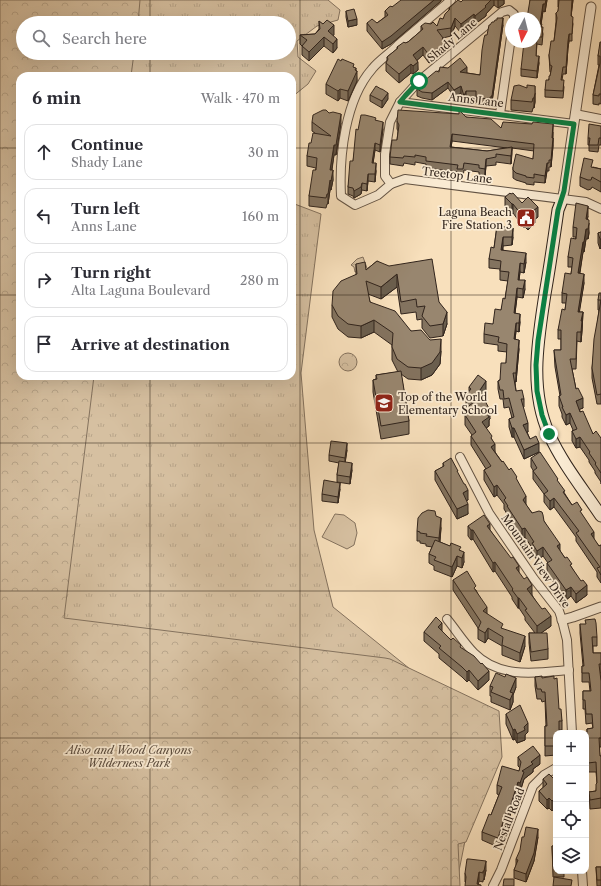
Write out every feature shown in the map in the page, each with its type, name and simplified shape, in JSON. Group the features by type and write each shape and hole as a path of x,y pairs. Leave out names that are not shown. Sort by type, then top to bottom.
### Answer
{"main road":[{"path":"562,200 558,210 538,341 536,365 537,391 542,415 549,434 572,473 601,516"}],"street":[{"name":"Treetop Lane","path":"451,0 373,68 358,90 351,111 341,154 341,196 355,205 378,195 391,184 405,179 586,202 601,209"},
{"path":"562,200 590,3"},
{"name":"Shady Lane","path":"391,184 385,176 385,154 390,122 400,102 419,81 502,12 510,10 511,12"},
{"path":"500,114 509,48"},
{"name":"Anns Lane","path":"400,102 574,124"},
{"path":"575,114 601,119"},
{"name":"Mountain View Drive","path":"460,457 489,513 534,579 559,612 567,640 572,730"},
{"path":"562,620 601,607"},
{"path":"447,619 474,653 486,663 503,670 517,673 534,674 569,670"},
{"name":"Nestall Road","path":"493,886 501,870 533,786 544,775 553,770"},
{"path":"582,874 583,886"}],"green space":[{"name":"Aliso and Wood Canyons Wilderness Park","path":"0,0 328,0 340,10 338,20 317,26 297,41 298,57 316,71 308,84 296,94 296,72 16,72 16,380 296,380 296,205 321,214 301,373 314,530 333,607 487,731 456,886 0,886"},
{"name":"Aliso and Wood Canyons Wilderness Park","path":"0,0 140,0 139,16 16,16 16,60 133,60 132,72 16,72 16,380 94,380 64,618 390,659 499,711 502,757 466,842 458,844 460,886 0,886"},
{"path":"363,257 367,268 365,268 365,270 355,272 354,267 351,265 357,259"},
{"path":"348,353 354,356 357,362 354,368 348,371 342,368 339,362 342,356"},
{"path":"335,514 344,515 355,523 357,533 354,545 347,549 322,537"}],"building":[{"path":"401,0 434,0 382,42 367,23 372,19 377,23 388,15 385,11 389,7 392,7"},
{"path":"458,0 461,2 463,0 491,0 485,6 486,7 475,16 474,14 461,24 455,18 451,28 437,30 445,43 429,55 423,47 413,55 418,62 413,66 411,64 399,74 386,63 388,59 387,57 398,48 397,47 404,42 408,42 423,29 421,26 425,23 431,24 433,22 437,26 440,18 443,19 445,14 450,9 449,8"},
{"path":"530,0 546,0 545,4 543,4 541,17 541,12 528,12"},
{"path":"559,0 572,0 571,16 573,17 572,34 569,34 568,41 566,67 563,67 561,80 564,80 563,91 545,90 546,80 549,80 552,66 550,65 549,55 551,41 554,41 557,18 556,13 558,11"},
{"path":"354,9 357,19 348,21 346,11"},
{"path":"497,18 503,18 491,98 487,99 476,97 476,91 466,91 464,96 461,86 454,90 448,82 432,93 422,92 417,89 419,87 418,86 436,71 439,72 440,67 448,68 460,58 467,67 460,72 480,75 484,38 485,35 487,35 489,25 497,20"},
{"path":"327,20 334,25 328,31 337,39 333,44 324,37 309,52 302,46 307,40 300,35 315,34 320,29 319,21 323,24"},
{"path":"541,27 543,27 542,37"},
{"path":"600,42 601,94 599,94 599,96 593,95 600,63 600,56 598,56"},
{"path":"523,48 536,48 536,56 539,56 537,71 521,69"},
{"path":"338,59 354,64 353,67 356,68 355,70 357,71 348,91 340,89 338,91 326,84"},
{"path":"519,85 527,88 527,85 535,86 535,93 532,102 511,100 514,86"},
{"path":"376,86 388,93 382,101 370,95"},
{"path":"326,110 329,113 333,112 341,114 330,170 333,170 326,198 309,196 313,170 316,170 317,158 307,156 309,143 311,143 313,133 331,136 312,122 313,115"},
{"path":"398,110 459,114 459,110 466,117 491,119 501,128 503,122 553,124 551,160 547,163 545,176 534,174 534,178 526,177 516,173 513,170 516,154 533,159 534,144 452,134 450,147 487,151 512,147 511,156 496,154 496,157 486,159 485,169 479,168 479,165 464,163 463,169 457,169 458,165 426,161 426,157 415,155 415,157 404,156 403,158 390,157 392,140 397,140 399,125 397,121"},
{"path":"361,115 373,117 376,118 375,120 383,122 380,145 375,143 372,163 376,163 375,174 368,174 367,184 362,183 361,187 354,191 353,188 348,187 350,161 353,161 356,129 358,130"},
{"path":"589,124 601,126 601,138 599,138 598,145 589,145"},
{"path":"584,158 593,160 591,167 601,169 601,182 592,177 591,180 588,180 580,177"},
{"path":"510,193 513,193 522,203 528,197 538,207 533,211 535,213 528,220 525,217 524,218 513,204 505,197"},
{"path":"576,203 588,206 586,219 589,220 589,223 583,242 578,273 584,274 578,312 583,312 581,332 577,332 576,359 570,359 576,389 578,388 583,398 576,401 580,412 583,411 593,434 596,431 601,438 601,473 580,437 576,439 572,431 577,429 570,413 566,415 562,407 559,396 561,395 554,350 561,350 561,330 558,330 562,309 565,310 567,294 562,293 565,273 571,274 573,258 568,257 571,238 576,239 577,228 573,227"},
{"path":"497,226 513,228 512,237 503,237 501,250 526,253 524,264 520,263 518,280 525,280 523,289 517,288 514,313 520,314 519,323 516,323 514,339 519,340 516,373 513,373 516,391 522,390 524,399 521,399 528,423 523,425 530,439 536,436 539,443 524,450 514,428 512,428 509,419 514,417 509,398 504,399 503,390 500,390 498,381 500,380 501,363 506,363 507,344 498,342 499,337 484,334 485,323 493,324 495,309 501,310 503,298 505,299 509,272 500,271 501,261 489,259 491,247 494,248"},
{"path":"601,232 601,239 600,239 598,233"},
{"path":"432,259 439,302 447,312 443,324 430,326 422,316 425,306 417,307 416,299 401,302 397,274 381,287 366,281 370,302 395,311 411,331 421,330 430,340 441,339 440,352 432,363 421,368 408,367 397,359 392,347 393,333 374,320 361,326 348,324 338,316 332,305 333,291 341,281 357,274 356,264 365,262 366,270 377,261 389,266"},
{"path":"599,293 601,293 601,300 598,300"},
{"path":"601,300 601,394 597,395 592,368 594,339"},
{"path":"401,371 409,421 381,426 373,380 377,379 376,375"},
{"path":"478,375 486,381 478,393 490,410 486,412 489,417 482,422 492,436 491,438 495,444 491,447 502,462 503,461 509,470 511,468 517,477 516,478 526,496 523,500 532,513 539,511 542,512 544,521 560,544 557,546 565,558 567,557 572,564 570,565 581,581 583,580 587,585 576,594 571,587 566,590 547,563 552,560 543,547 537,551 532,543 534,542 525,528 522,529 507,506 504,500 506,498 497,485 494,487 484,470 491,466 471,436 476,432 465,415 468,414 465,409 474,402 466,395 471,389 469,387"},
{"path":"331,441 347,443 345,458 329,455"},
{"path":"540,452 558,479 557,480 565,491 563,492 572,505 577,502 582,510 580,511 594,532 591,534 599,546 601,545 601,575 597,568 600,567 576,533 579,531 554,498 550,501 544,494 548,491 533,471 537,468 531,458"},
{"path":"451,458 468,490 463,493 468,504 457,509 435,471 444,466 443,463"},
{"path":"339,461 352,463 350,477 337,475"},
{"path":"324,480 340,483 338,497 322,494"},
{"path":"428,510 435,511 436,516 441,518 439,538 426,536 427,534 417,531 418,518 422,513"},
{"path":"484,515 490,524 487,526 511,558 513,557 519,566 516,568 524,579 527,577 532,585 527,589 542,609 545,608 551,616 537,626 525,610 527,609 512,590 513,589 495,562 493,563 473,530 471,530 468,526"},
{"path":"435,540 450,546 451,543 461,547 459,550 464,552 462,558 457,556 452,567 434,560 436,557 429,554"},
{"path":"467,571 476,586 474,588 487,607 483,611 503,624 501,628 525,636 520,653 502,645 503,637 488,628 485,633 478,629 481,622 453,580"},
{"path":"436,617 442,623 438,627 451,640 453,638 461,645 460,647 474,656 489,671 478,681 469,670 467,672 439,648 441,646 424,632"},
{"path":"595,619 597,637 592,637 593,653 601,653 601,664 599,664 601,681 601,738 599,738 601,756 601,798 590,800 589,792 596,791 597,783 596,762 589,763 589,730 587,729 593,728 592,714 586,714 585,700 583,700 583,691 591,691 589,673 582,673 582,666 584,666 580,624 586,624 585,620"},
{"path":"529,633 547,633 548,649 531,652"},
{"path":"496,673 505,677 506,674 516,678 510,692 513,693 510,700 491,692 493,687 490,686"},
{"path":"542,676 542,678 554,676 554,679 557,678 559,709 561,709 562,721 559,721 559,730 553,730 553,746 545,746 545,726 547,726 545,692 542,692 541,689 537,689 535,677"},
{"path":"520,705 528,723 524,727 525,730 517,734 515,729 513,730 506,714"},
{"path":"533,746 540,755 531,762 533,764 522,771 524,772 520,783 518,782 510,807 508,806 498,838 482,832 489,814 491,815 502,787 497,785 502,766 519,771 521,762 518,757"},
{"path":"549,774 553,778 552,801 549,798 547,800 539,791 547,784 543,779"},
{"path":"526,827 538,829 534,853 526,874 514,870"},
{"path":"552,846 553,846 553,867"},
{"path":"467,859 486,861 483,873 479,872 477,884 481,886 465,886"},
{"path":"596,867 601,867 601,880 597,880"},
{"path":"554,877 572,880 571,886 553,886"},
{"path":"504,879 514,879 514,886 503,886"}],"place":[{"name":"Laguna Beach Fire Station 3","path":"526,218"},
{"name":"Top of the World Elementary School","path":"384,403"}],"route":[{"path":"419,81 400,102 574,124 564,191 558,210 538,341 536,365 537,391 542,415 549,434"}]}
